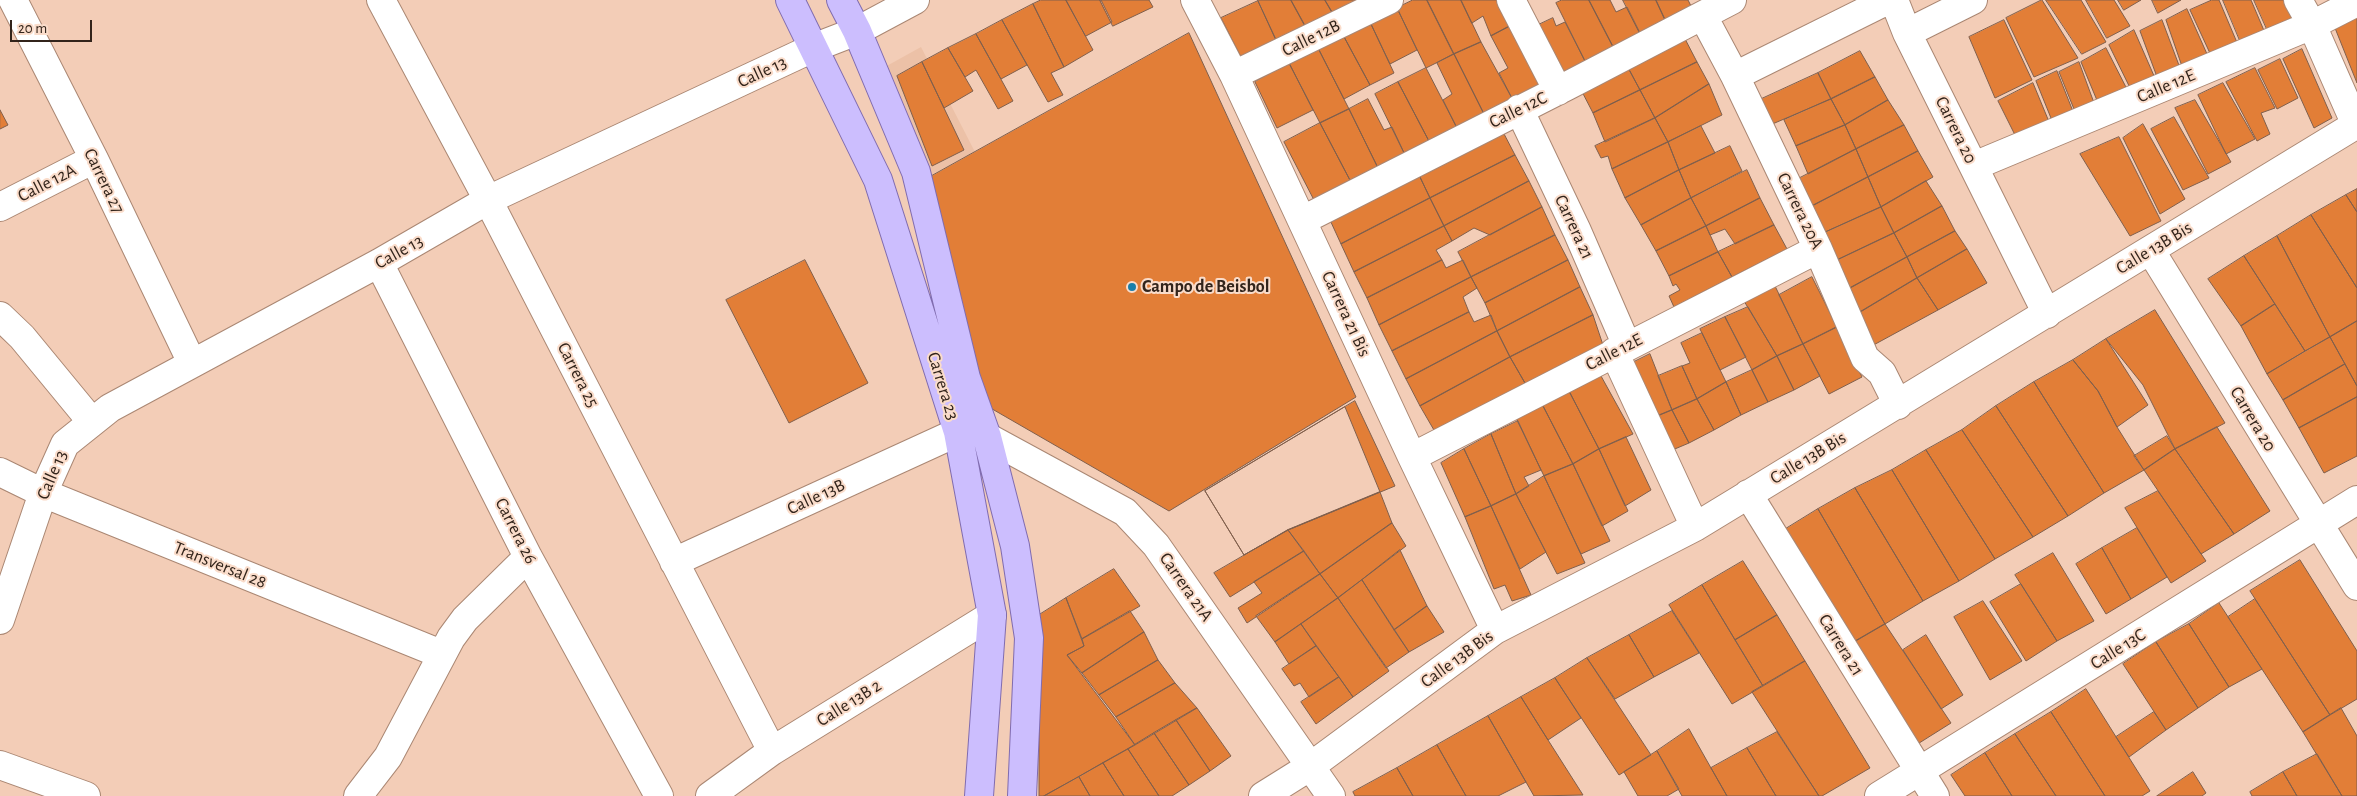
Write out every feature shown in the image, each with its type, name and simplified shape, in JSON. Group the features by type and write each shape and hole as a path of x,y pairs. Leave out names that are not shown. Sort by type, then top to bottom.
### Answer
{"main road":[{"name":"Carrera 23","path":"790,0 878,180 958,432 992,615 979,796"},
{"name":"Carrera 23","path":"841,0 916,172 966,378 987,437 1015,546 1029,638 1022,796"}],"street":[{"path":"0,4 7,0"},
{"name":"Carrera 27","path":"13,0 94,159 192,363"},
{"name":"Carrera 25","path":"381,0 488,200 772,751"},
{"name":"Calle 13","path":"0,620 43,493 65,444 110,408 378,263 488,200 814,48 856,31 915,0"},
{"name":"Carrera 21 Bis","path":"1195,0 1234,75 1412,457 1496,630"},
{"name":"Calle 12B","path":"1234,75 1389,0"},
{"path":"1511,0 1558,91"},
{"name":"Calle 12C","path":"1303,220 1519,109 1558,91 1732,0"},
{"path":"1735,76 1888,0"},
{"name":"Carrera 20","path":"1894,0 1907,32 2047,314"},
{"path":"1907,32 1973,0"},
{"path":"2298,0 2312,25 2356,124"},
{"name":"Calle 12E","path":"1974,166 2312,25 2357,2"},
{"name":"Carrera 20A","path":"1703,16 1735,76 1818,249 1865,358 1882,373 1898,404"},
{"name":"Carrera 21","path":"1519,109 1577,231 1621,349 1695,527"},
{"name":"Calle 13B Bis","path":"1263,796 1311,766 1496,630 1695,527 2151,251 2356,124"},
{"name":"Calle 12A","path":"0,207 94,159"},
{"name":"Calle 12E","path":"1412,457 1818,249"},
{"name":"Carrera 20","path":"2151,251 2318,526 2357,586"},
{"name":"Carrera 26","path":"378,263 528,557 659,796"},
{"path":"0,316 22,337 92,422"},
{"name":"Calle 13B","path":"674,562 958,432"},
{"name":"Carrera 21A","path":"987,437 1125,512 1156,545 1331,796"},
{"name":"Transversal 28","path":"0,472 43,493 441,654"},
{"name":"Carrera 21","path":"1748,494 1935,796"},
{"name":"Calle 13C","path":"1879,796 2318,526 2357,500"},
{"path":"358,796 388,757 418,704 441,654 465,620 528,557"},
{"name":"Calle 13B 2","path":"710,796 772,751 992,615"},
{"path":"0,765 86,796"}],"shaded area":[{"path":"921,47 975,152 930,177 883,68"}],"building":[{"path":"1041,0 1066,0 1093,50 1064,67 1033,4"},
{"path":"1066,0 1101,0 1112,22 1086,36"},
{"path":"1100,0 1149,0 1153,7 1113,26"},
{"path":"1258,0 1291,0 1308,31 1279,46"},
{"path":"1291,0 1325,0 1335,17 1308,31"},
{"path":"1325,0 1357,0 1359,5 1335,17"},
{"path":"1413,0 1427,0 1454,54 1426,68 1397,8"},
{"path":"1427,0 1461,0 1481,42 1454,54"},
{"path":"1461,0 1497,0 1510,26 1491,36 1483,16 1472,23"},
{"path":"1562,0 1589,0 1618,56 1590,71 1556,3"},
{"path":"1589,0 1610,0 1616,12 1627,7 1644,41 1618,56"},
{"path":"1623,0 1656,0 1669,28 1644,41"},
{"path":"1656,0 1688,0 1695,14 1669,28"},
{"path":"2042,0 2078,58 2034,77 2006,18"},
{"path":"2046,0 2081,0 2106,42 2082,54"},
{"path":"2086,0 2114,0 2130,26 2107,38"},
{"path":"2118,0 2141,0 2124,10"},
{"path":"2152,0 2181,0 2158,13"},
{"path":"2212,0 2219,0 2241,52 2214,62 2190,10"},
{"path":"2223,0 2251,0 2268,40 2244,50"},
{"path":"2254,0 2287,0 2300,26 2271,38"},
{"path":"1258,1 1279,46 1244,63 1221,18"},
{"path":"1033,4 1064,67 1051,73 1063,95 1048,102 1002,20"},
{"path":"1397,8 1417,50 1390,64 1370,22"},
{"path":"2187,9 2211,63 2185,75 2166,20"},
{"path":"1553,18 1556,26 1565,22 1590,71 1561,87 1532,28"},
{"path":"2357,18 2357,83 2335,28"},
{"path":"1002,20 1027,65 1001,79 976,34"},
{"path":"2004,20 2032,80 1995,98 1969,37"},
{"path":"2162,20 2183,76 2160,85 2140,31"},
{"path":"1370,22 1394,73 1370,85 1343,35"},
{"path":"1510,26 1542,87 1514,102 1499,73 1508,68 1491,36"},
{"path":"2134,30 2158,85 2134,96 2109,45"},
{"name":"Campo de Beisbol","path":"1189,33 1356,397 1169,511 987,406 930,177"},
{"path":"976,34 1013,101 998,109 976,70 965,77 948,48"},
{"path":"1343,35 1370,85 1344,99 1318,48"},
{"path":"1683,35 1697,62 1640,90 1625,62"},
{"path":"1481,42 1514,102 1486,118 1454,54"},
{"path":"948,48 973,91 944,108 922,62"},
{"path":"1318,48 1349,109 1320,123 1289,63"},
{"path":"2106,48 2131,97 2101,110 2081,62"},
{"path":"2302,49 2332,118 2314,128 2283,59"},
{"path":"1860,51 1875,77 1831,99 1818,73"},
{"path":"1454,54 1486,118 1458,130 1443,100 1452,94 1437,63"},
{"path":"2280,59 2298,98 2277,109 2258,70"},
{"path":"922,62 964,150 932,166 897,76"},
{"path":"1625,62 1640,90 1593,113 1577,82"},
{"path":"1697,62 1709,84 1655,118 1640,90"},
{"path":"2079,62 2097,111 2078,119 2059,72"},
{"path":"1289,63 1313,110 1277,128 1255,82"},
{"path":"1426,68 1458,130 1431,145 1398,82"},
{"path":"2255,68 2275,108 2261,113 2270,134 2257,141 2226,82"},
{"path":"2057,71 2076,119 2055,128 2036,81"},
{"path":"1818,73 1831,99 1763,128 1755,102"},
{"path":"1875,77 1888,100 1845,125 1831,99"},
{"path":"1398,82 1431,145 1406,157 1375,94"},
{"path":"2033,83 2052,129 2019,143 1998,101"},
{"path":"2223,83 2255,139 2226,154 2198,95"},
{"path":"1709,84 1722,115 1668,142 1655,118"},
{"path":"1640,90 1655,118 1605,142 1593,113"},
{"path":"1368,99 1384,130 1392,127 1406,157 1379,170 1349,109"},
{"path":"1831,99 1845,125 1796,146 1784,120"},
{"path":"1888,100 1904,125 1856,149 1845,125"},
{"path":"2195,100 2231,162 2208,174 2175,108"},
{"path":"1349,109 1379,170 1352,184 1320,123"},
{"path":"0,110 8,125 0,129"},
{"path":"2174,117 2209,178 2183,190 2151,129"},
{"path":"1655,118 1668,142 1612,169 1608,156 1601,158 1595,146"},
{"path":"1320,123 1352,184 1315,202 1284,142"},
{"path":"2143,124 2185,199 2160,214 2123,138"},
{"path":"1845,125 1856,149 1808,174 1796,146"},
{"path":"1904,125 1918,151 1868,177 1856,149"},
{"path":"1701,126 1715,153 1679,170 1668,142"},
{"path":"1502,130 1515,155 1430,198 1419,175"},
{"path":"2119,137 2161,221 2130,236 2080,154"},
{"path":"1668,142 1679,170 1625,198 1612,169"},
{"path":"1730,146 1742,171 1691,198 1679,170"},
{"path":"1856,149 1868,177 1812,206 1798,179"},
{"path":"1918,151 1933,177 1881,207 1868,177"},
{"path":"1515,155 1529,181 1444,226 1430,198"},
{"path":"1679,170 1691,198 1641,225 1625,198"},
{"path":"1747,170 1760,198 1706,226 1691,198"},
{"path":"1419,175 1430,198 1341,244 1330,220"},
{"path":"1868,177 1881,207 1814,237 1812,206"},
{"path":"1529,181 1542,207 1490,235 1474,228 1452,241 1444,226"},
{"path":"1926,181 1942,206 1894,233 1881,207"},
{"path":"2357,189 2357,212 2346,195"},
{"path":"2346,195 2357,212 2357,288 2311,215"},
{"path":"1430,198 1444,226 1354,272 1341,244"},
{"path":"1691,198 1706,226 1656,251 1641,225"},
{"path":"1760,198 1774,225 1735,244 1725,229 1710,235 1706,226"},
{"path":"1942,206 1955,231 1907,257 1894,233"},
{"path":"1542,207 1555,235 1471,277 1458,252"},
{"path":"1881,207 1894,233 1837,260 1824,233"},
{"path":"2311,215 2357,288 2357,321 2330,337 2277,236"},
{"path":"1774,225 1787,249 1732,277 1718,252"},
{"path":"1444,226 1452,241 1436,250 1442,260 1367,298 1354,272"},
{"path":"1706,226 1718,252 1669,276 1656,251"},
{"path":"1955,231 1967,249 1917,278 1907,257"},
{"path":"1894,233 1907,257 1841,293 1827,265"},
{"path":"1555,235 1568,260 1485,303 1471,277"},
{"path":"2277,236 2330,337 2305,351 2244,256"},
{"path":"1967,249 1987,283 1938,310 1917,278"},
{"path":"1718,252 1732,277 1674,307 1669,296 1680,290 1676,284 1673,286 1669,276"},
{"path":"2244,256 2275,304 2241,326 2208,279"},
{"path":"1907,257 1917,278 1852,317 1841,293"},
{"path":"805,260 868,383 789,423 726,300"},
{"path":"1442,260 1446,268 1463,260 1471,277 1379,325 1367,298"},
{"path":"1568,260 1580,287 1497,331 1485,303"},
{"path":"1471,277 1477,288 1463,297 1469,312 1392,351 1379,325"},
{"path":"1812,277 1837,327 1803,344 1779,295"},
{"path":"1917,278 1938,310 1868,348 1852,317"},
{"path":"1775,286 1803,344 1777,356 1744,301"},
{"path":"1580,287 1593,315 1510,357 1497,331"},
{"path":"2275,304 2305,351 2267,374 2241,326"},
{"path":"1748,307 1777,356 1752,370 1725,317"},
{"path":"2155,310 2225,423 2175,449 2143,385 2106,339"},
{"path":"1469,312 1474,322 1491,315 1497,331 1406,379 1392,351"},
{"path":"1593,315 1605,351 1529,390 1510,357"},
{"path":"1725,317 1746,357 1720,370 1700,329"},
{"path":"2357,321 2357,386 2330,337"},
{"path":"1837,327 1862,377 1829,394 1803,344"},
{"path":"1497,331 1510,357 1420,406 1406,379"},
{"path":"1702,333 1726,382 1697,399 1682,366 1690,363 1681,343"},
{"path":"2330,337 2345,364 2283,400 2267,374"},
{"path":"2106,339 2148,405 2117,427 2098,391 2073,360"},
{"path":"1803,344 1820,376 1794,390 1777,356"},
{"path":"1650,354 1672,410 1655,417 1630,364"},
{"path":"1777,356 1794,390 1768,402 1752,370"},
{"path":"1510,357 1529,390 1438,437 1420,406"},
{"path":"2073,360 2098,391 2117,427 2144,470 2104,493 2034,382"},
{"path":"2345,364 2357,386 2357,397 2299,428 2283,400"},
{"path":"1682,366 1697,399 1672,410 1658,376"},
{"path":"1752,370 1768,402 1741,415 1726,382"},
{"path":"1601,376 1633,434 1599,449 1569,391"},
{"path":"1726,382 1741,415 1714,430 1697,399"},
{"path":"2034,382 2104,493 2068,516 1996,406"},
{"path":"1569,391 1599,449 1573,464 1542,404"},
{"path":"2357,397 2357,456 2324,473 2299,428"},
{"path":"1697,399 1714,430 1689,443 1672,410"},
{"path":"1355,401 1395,486 1288,530 1244,555 1205,491"},
{"path":"1542,404 1573,464 1544,476 1515,416"},
{"path":"1996,406 2068,516 2033,537 1962,430"},
{"path":"1345,407 1380,492 1288,530 1244,555 1205,491"},
{"path":"1672,410 1689,443 1670,451 1655,417"},
{"path":"1518,421 1541,470 1524,477 1529,486 1516,494 1491,434"},
{"path":"2217,427 2270,511 2234,534 2175,449"},
{"path":"1962,430 2033,537 1995,559 1926,450"},
{"path":"1491,434 1516,494 1491,506 1464,449"},
{"path":"2167,436 2175,449 2144,470 2134,456"},
{"path":"1626,437 1651,490 1625,506 1599,449"},
{"path":"1464,449 1491,506 1465,517 1441,463"},
{"path":"1599,449 1628,511 1602,526 1573,464"},
{"path":"2175,449 2234,534 2201,554 2144,470"},
{"path":"1926,450 1995,559 1959,581 1892,470"},
{"path":"1573,464 1610,541 1581,554 1544,476"},
{"path":"1892,470 1959,581 1923,601 1855,488"},
{"path":"1544,476 1585,563 1557,574 1516,494"},
{"path":"1855,488 1923,601 1885,624 1818,509"},
{"path":"2158,491 2206,561 2171,583 2125,508"},
{"path":"1380,492 1392,523 1320,574 1288,530"},
{"path":"1516,494 1546,552 1520,569 1491,506"},
{"path":"1491,506 1531,595 1512,601 1505,585 1494,589 1465,517"},
{"path":"1818,509 1885,624 1854,642 1784,530"},
{"path":"1392,523 1406,546 1338,598 1320,574"},
{"path":"2137,528 2167,577 2131,599 2102,548"},
{"path":"1288,530 1304,551 1230,597 1214,573"},
{"path":"2102,548 2131,599 2106,614 2076,564"},
{"path":"1400,550 1427,606 1394,630 1362,580"},
{"path":"1304,551 1320,574 1247,623 1238,608 1262,593 1254,582"},
{"path":"2053,553 2094,621 2057,641 2015,575"},
{"path":"2300,560 2357,651 2357,699 2330,715 2250,591"},
{"path":"1743,561 1777,615 1735,640 1702,585"},
{"path":"1114,569 1140,606 1082,639 1066,598"},
{"path":"1320,574 1338,598 1275,642 1256,616"},
{"path":"1362,580 1409,652 1386,668 1338,598"},
{"path":"2021,584 2057,641 2026,661 1990,602"},
{"path":"1702,585 1763,686 1732,704 1669,605"},
{"path":"1066,598 1084,646 1067,655 1135,745 1044,796 1039,796 1039,615"},
{"path":"1338,598 1389,671 1353,697 1301,624"},
{"path":"2255,599 2330,715 2303,732 2228,617"},
{"path":"1983,601 2022,661 1990,680 1954,617"},
{"path":"2219,603 2262,669 2229,687 2189,624"},
{"path":"1427,606 1444,632 1409,652 1394,630"},
{"path":"1130,611 1144,632 1082,673 1067,655 1084,646 1082,639"},
{"path":"1672,611 1699,653 1654,677 1629,635"},
{"path":"1777,615 1805,661 1763,686 1735,640"},
{"path":"1301,624 1316,646 1289,664 1275,642"},
{"path":"1885,624 1951,723 1916,745 1854,642"},
{"path":"2189,624 2229,687 2198,708 2156,642"},
{"path":"1144,632 1158,660 1099,695 1082,673"},
{"path":"1629,635 1654,677 1615,699 1587,658"},
{"path":"1926,635 1963,695 1941,709 1903,650"},
{"path":"2156,642 2198,708 2166,730 2123,664"},
{"path":"1316,646 1339,677 1309,697 1300,683 1294,686 1282,669"},
{"path":"1587,658 1651,755 1619,775 1555,678"},
{"path":"1158,660 1175,683 1116,717 1099,695"},
{"path":"1805,661 1870,768 1822,796 1819,796 1752,692"},
{"path":"1339,677 1353,697 1316,724 1301,702"},
{"path":"1555,678 1581,718 1548,740 1521,697"},
{"path":"1175,683 1197,708 1135,745 1116,717"},
{"path":"2086,689 2150,791 2142,796 2105,796 2051,712"},
{"path":"1521,697 1583,795 1534,796 1488,716"},
{"path":"1197,708 1231,756 1210,771 1176,720"},
{"path":"2341,708 2357,736 2357,796 2342,796 2303,732"},
{"path":"2051,712 2105,796 2056,796 2015,734"},
{"path":"2154,712 2166,730 2129,757 2116,737"},
{"path":"1488,716 1526,782 1498,796 1466,796 1437,745"},
{"path":"1176,720 1210,771 1189,785 1154,733"},
{"path":"1689,729 1727,796 1682,796 1657,751"},
{"path":"1777,732 1819,796 1776,796 1747,748"},
{"path":"1154,733 1189,785 1172,796 1159,796 1128,749"},
{"path":"2015,734 2056,796 2012,796 1985,753"},
{"path":"1437,745 1466,796 1413,796 1397,768"},
{"path":"1747,748 1776,796 1727,796 1711,768"},
{"path":"1128,749 1159,796 1124,796 1103,763"},
{"path":"1657,751 1679,789 1667,796 1638,796 1624,772"},
{"path":"1985,753 2012,796 1965,796 1951,775"},
{"path":"2317,754 2342,796 2297,796 2283,772"},
{"path":"1103,763 1124,796 1090,796 1079,777"},
{"path":"1397,768 1413,796 1355,796 1353,792"},
{"path":"2193,772 2206,793 2202,796 2157,796"},
{"path":"2283,772 2297,796 2252,796 2250,792"},
{"path":"1079,777 1090,796 1044,796"}],"place":[{"name":"Campo de Beisbol","path":"1132,287"}]}
